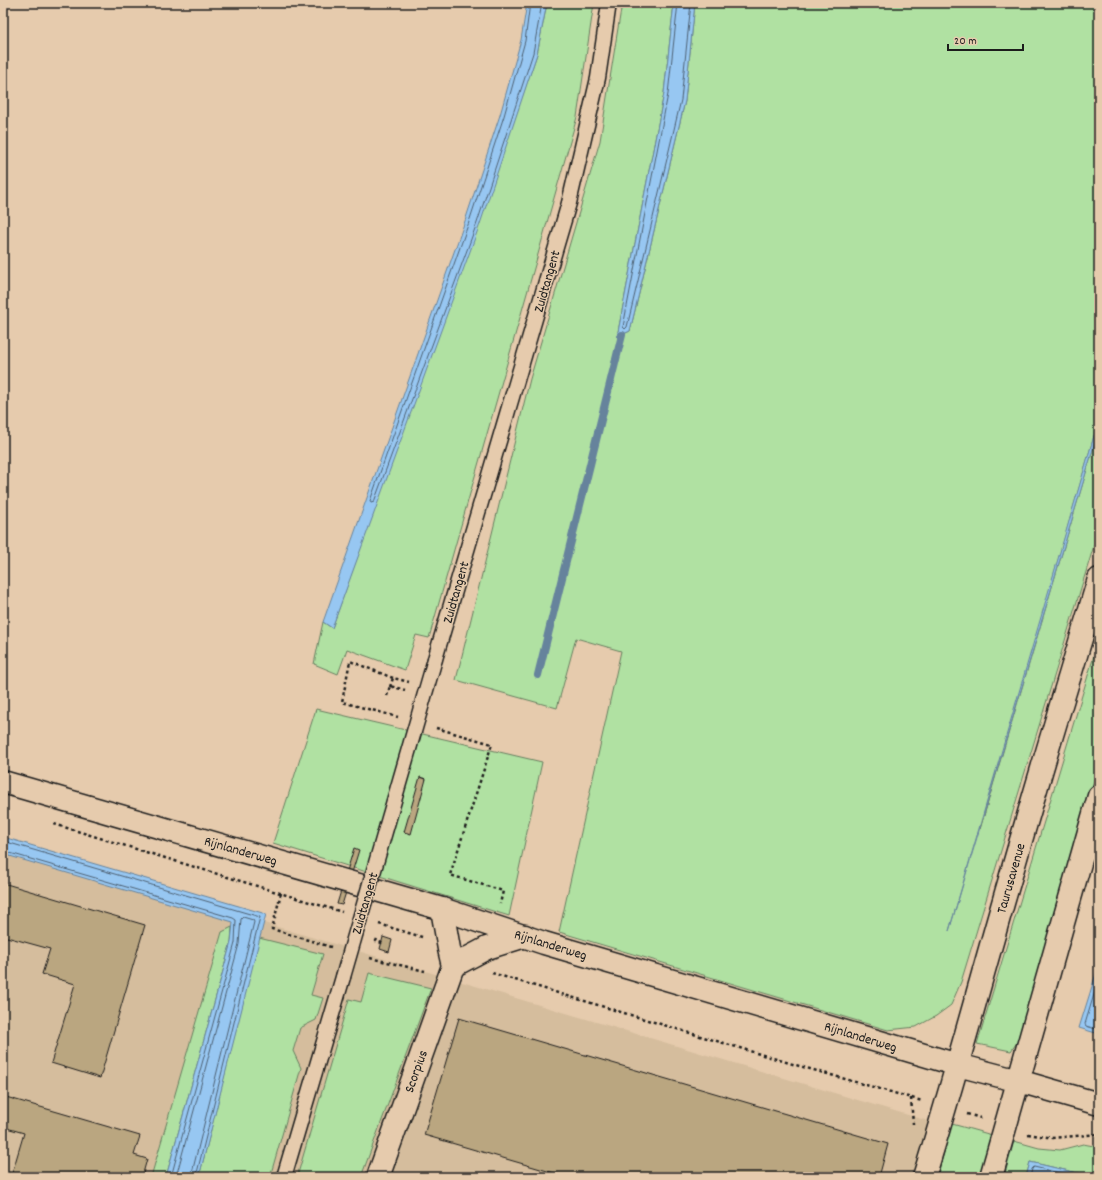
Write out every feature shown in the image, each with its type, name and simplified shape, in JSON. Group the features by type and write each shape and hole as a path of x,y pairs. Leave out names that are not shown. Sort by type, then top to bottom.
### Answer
{"street":[{"name":"Taurusavenue","path":"924,1177 958,1065 1024,830 1099,579"},
{"name":"Rijnlanderweg","path":"3,782 442,909 544,943 958,1065 1019,1080 1099,1104"},
{"path":"991,1177 1099,796"},
{"path":"442,909 448,949 453,966 487,948 525,936"},
{"name":"Scorpius","path":"378,1177 453,966"}],"lane":[{"name":"Zuidtangent","path":"284,1177 569,202 598,78 609,3"}],"path":[{"path":"402,711 400,718 342,702 350,662 392,678 410,683"},
{"path":"392,678 391,684 389,690 388,696 390,686 396,688 407,691"},
{"path":"430,727 492,744 450,875 504,891 494,926"},
{"path":"281,893 272,929 333,947"},
{"path":"379,930 381,924"},
{"path":"371,940 385,944 376,941 378,936"},
{"path":"366,957 432,973"}],"shaded area":[{"path":"3,845 1099,1172 1099,1177 3,1177"}],"green space":[{"path":"547,3 594,3 577,117 429,638 416,635 405,670 347,649 338,674 314,664 323,622 332,628 537,54"},
{"path":"622,3 674,3 664,93 617,337 630,331 685,101 695,3 1099,3 1099,419 980,829 1099,429 1099,529 961,982 951,1005 936,1016 916,1027 888,1030 559,932 621,651 576,638 557,708 456,680 530,379 600,141"},
{"path":"1099,639 1099,762 1023,1034 1011,1051 977,1044"},
{"path":"316,709 542,762 509,916 273,843"},
{"path":"232,927 231,942 166,1177 151,1177 222,932"},
{"path":"259,938 323,954 311,995 323,998 316,1020 300,1028 293,1051 301,1068 270,1177 199,1177"},
{"path":"369,973 431,988 361,1177 297,1177 349,999 361,1002"},
{"path":"952,1124 992,1135 979,1177 937,1177"},
{"path":"1014,1141 1039,1148 1060,1150 1083,1144 1099,1147 1099,1162 1095,1177 1030,1162 1026,1177 1004,1177"}],"water":[{"path":"527,3 547,3 537,54 480,224 332,628 323,622 465,221 500,115 521,40"},
{"path":"674,3 695,3 685,101 630,331 617,337 664,93"},
{"path":"1099,419 1099,429 949,931"},
{"path":"3,837 266,914 199,1177 166,1177 231,942 233,922 3,854"},
{"path":"1099,964 1099,1034 1079,1028"},
{"path":"1030,1162 1095,1177 1026,1177"}],"building":[{"path":"420,777 426,779 411,834 404,832"},
{"path":"354,848 359,850 342,905 337,904"},
{"path":"3,883 145,925 100,1078 51,1063 75,984 42,974 50,949 3,936"},
{"path":"383,937 392,940 389,952 380,949"},
{"path":"459,1018 888,1144 879,1177 568,1177 424,1135"},
{"path":"6,1097 140,1136 134,1155 147,1159 142,1177 11,1177 24,1133 3,1127 3,1108"}],"waterway":[{"path":"538,675 622,335"}]}
